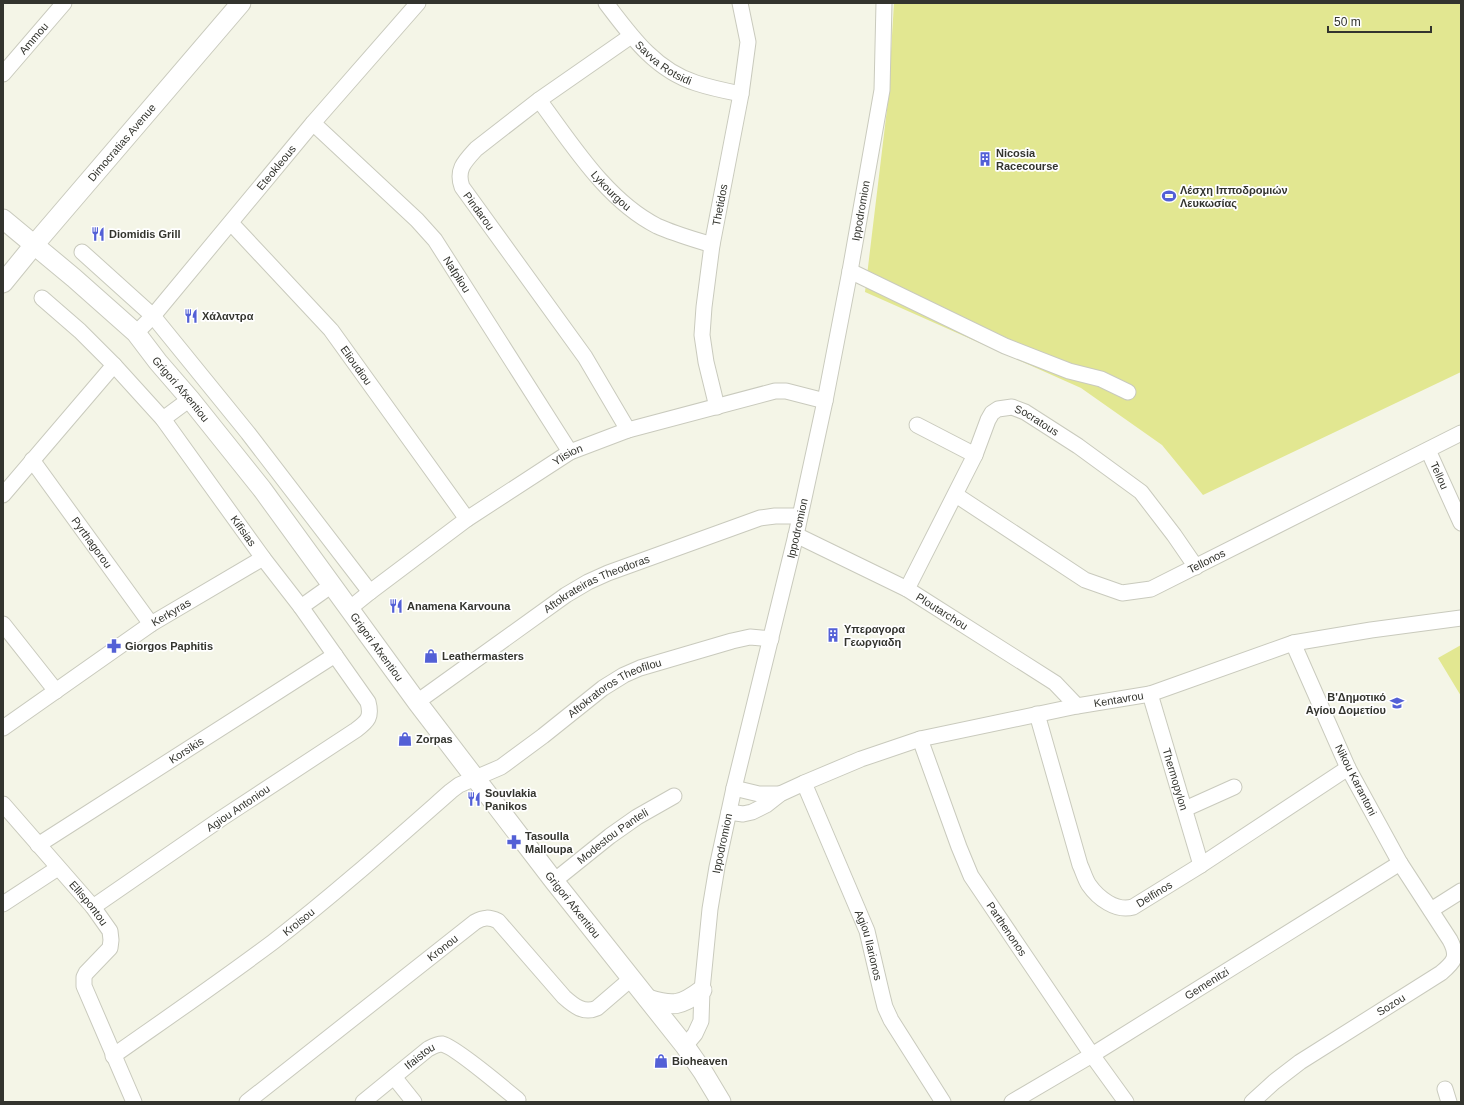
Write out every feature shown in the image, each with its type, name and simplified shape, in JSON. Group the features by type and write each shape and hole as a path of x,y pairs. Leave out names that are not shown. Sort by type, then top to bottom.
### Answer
{"main road":[{"name":"Dimocratias Avenue","path":"3,283 34,244 242,3"},
{"name":"Grigori Afxentiou","path":"3,219 136,333 158,362 190,399 262,489 417,702 475,778 554,881 685,1046 721,1102"},
{"path":"648,999 660,1003 680,1003 686,1002 702,990"}],"street":[{"name":"Ammou","path":"3,74 64,3"},
{"name":"Eteokleous","path":"136,333 153,316 313,123 418,3"},
{"name":"Savva Rotsidi","path":"606,3 631,36 662,66 695,83 741,94"},
{"name":"Thetidos","path":"717,407 706,362 702,335 712,245 741,94 748,42 740,3"},
{"name":"Ippodromion","path":"685,1046 699,1028 701,1021 702,990 710,909 717,867 734,788 796,535 825,401 850,271 882,90 884,3"},
{"name":"Pindarou","path":"628,430 585,357 464,191 459,179 460,171 467,158 538,100 631,36"},
{"name":"Lykourgou","path":"538,100 600,180 618,199 656,225 680,236 712,245"},
{"name":"Nafpliou","path":"313,123 417,220 435,240 570,452"},
{"name":"Elioudiou","path":"231,223 331,330 467,519"},
{"path":"82,252 153,316 248,433 370,592"},
{"path":"850,271 1005,346 1069,371 1101,379 1128,392"},
{"name":"Kifisias","path":"42,298 80,331 114,365 163,419 263,558 301,607 368,702"},
{"path":"3,495 114,365"},
{"name":"Ylision","path":"349,609 467,519 570,452 628,430 781,390 825,401"},
{"path":"163,419 190,399"},
{"name":"Socratous","path":"906,589 956,495 975,455 992,413 998,409 1012,407 1025,412 1078,446 1141,492 1196,567"},
{"path":"916,425 975,455"},
{"name":"Tellonos","path":"956,495 1085,580 1122,593 1151,589 1461,433"},
{"name":"Tellou","path":"1428,450 1461,523"},
{"name":"Pyrthagorou","path":"32,460 151,624"},
{"name":"Aftokrateiras Theodoras","path":"417,702 566,595 588,582 608,573 760,518 775,516 799,516"},
{"name":"Ploutarchou","path":"796,535 906,589 1055,683 1077,706"},
{"name":"Kerkyras","path":"3,728 151,624 263,558"},
{"path":"301,607 332,586"},
{"name":"Kentavrou","path":"729,812 744,814 752,812 766,805 780,794 804,783 861,759 920,739 1077,706 1150,694 1293,643 1371,630 1461,618"},
{"path":"3,624 56,691"},
{"name":"Aftokratoros Theofilou","path":"475,778 490,773 501,766 543,736 603,688 624,675 640,668 732,640 750,637 771,638"},
{"name":"Nikou Karantoni","path":"1293,643 1348,768 1400,863 1431,910"},
{"name":"Korsikis","path":"38,845 335,655"},
{"name":"Thermopylon","path":"1150,694 1201,865"},
{"name":"Agiou Antoniou","path":"93,907 222,818 356,730 370,717 368,702"},
{"name":"Delfinos","path":"1037,714 1080,865 1088,883 1096,893 1107,902 1118,907 1128,909 1201,865 1348,768"},
{"name":"Parthenonos","path":"920,739 971,876 1092,1055 1126,1102"},
{"name":"Kroisou","path":"113,1056 200,996 274,941 351,879 451,791 459,785 475,778"},
{"name":"Agiou Ilarionos","path":"804,783 867,932 885,1007 891,1020 944,1102"},
{"path":"1185,809 1234,787"},
{"name":"Kentavrou","path":"734,788 759,794 780,794"},
{"name":"Modestou Panteli","path":"554,881 610,836 637,817 674,796"},
{"name":"Ellispontou","path":"3,804 93,907 110,931 111,945 108,951 94,963 86,973 84,977 84,986 134,1102"},
{"name":"Gemenitzi","path":"1012,1102 1092,1055 1400,863"},
{"path":"3,904 58,868"},
{"path":"1431,910 1461,892"},
{"name":"Sozou","path":"1252,1102 1274,1082 1300,1062 1441,973 1449,966 1456,955 1455,948 1431,910"},
{"name":"Kronou","path":"246,1102 482,918 490,918 498,921 564,997 584,1010 598,1008 632,978"},
{"name":"Ifaistou","path":"363,1102 428,1049 435,1045 442,1044 455,1050 518,1100"},
{"path":"394,1077 414,1102"}],"green space":[{"name":"Λέσχη Ιπποδρομιών Λευκωσίας","path":"894,3 1461,3 1461,372 1203,495 1162,445 1081,388 865,292 888,101"},
{"path":"1461,645 1461,696 1438,658"}],"place":[{"name":"Nicosia Racecourse","path":"985,159"},
{"name":"Λέσχη Ιπποδρομιών Λευκωσίας","path":"1169,196"},
{"name":"Diomidis Grill","path":"98,234"},
{"name":"Χάλαντρα","path":"191,316"},
{"name":"Anamena Karvouna","path":"396,606"},
{"name":"Υπεραγορα Γεωργιαδη","path":"833,635"},
{"name":"Giorgos Paphitis","path":"114,646"},
{"name":"Leathermasters","path":"431,656"},
{"name":"Β'Δημοτικό Αγίου Δομετίου","path":"1397,703"},
{"name":"Zorpas","path":"405,739"},
{"name":"Souvlakia Panikos","path":"474,799"},
{"name":"Tasoulla Malloupa","path":"514,842"},
{"name":"Bioheaven","path":"661,1061"}]}
